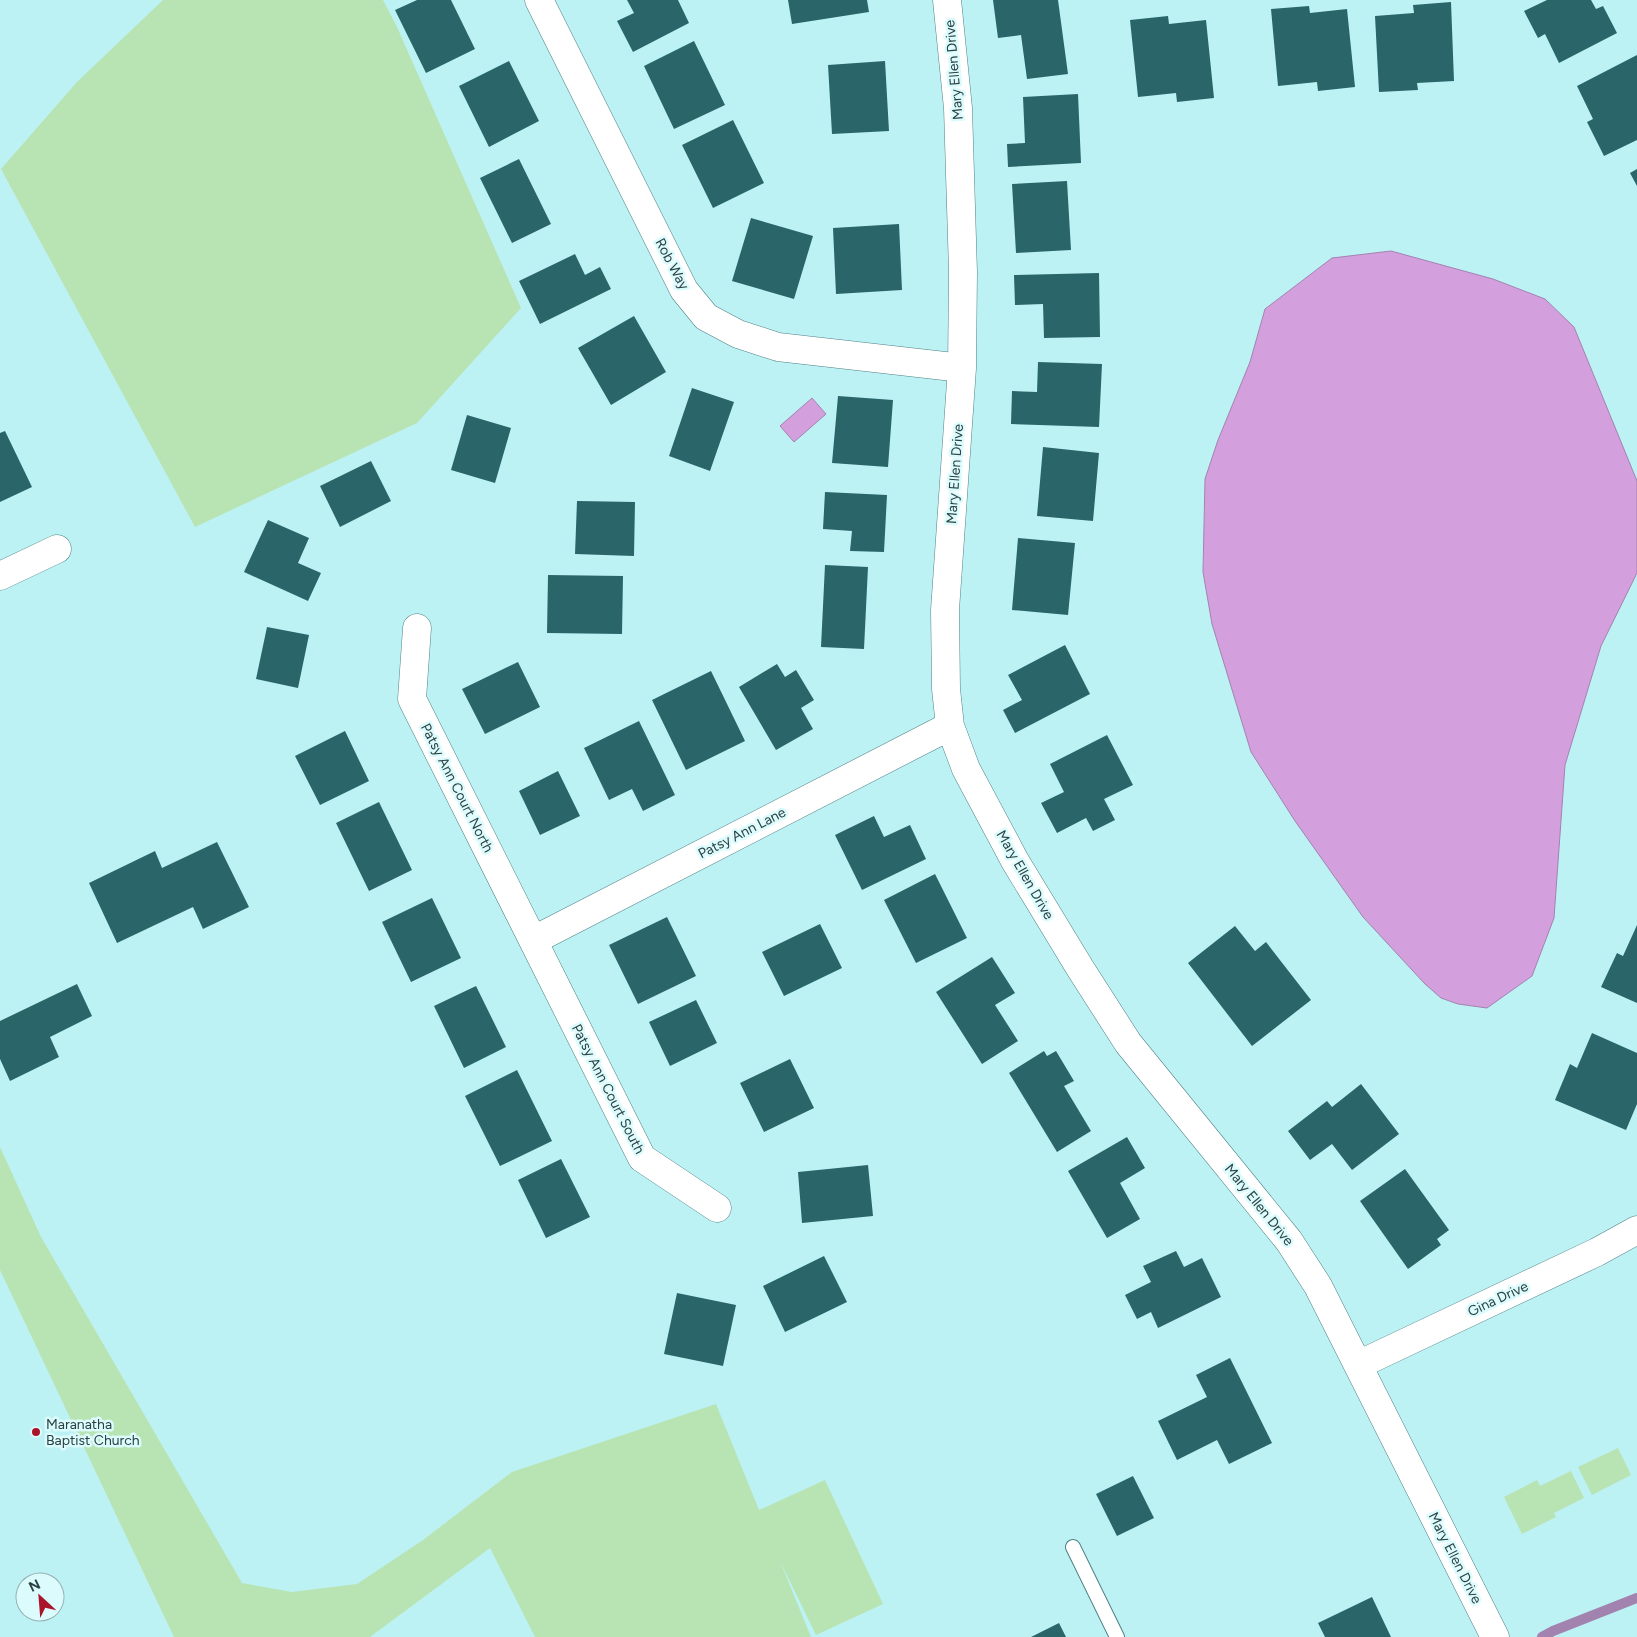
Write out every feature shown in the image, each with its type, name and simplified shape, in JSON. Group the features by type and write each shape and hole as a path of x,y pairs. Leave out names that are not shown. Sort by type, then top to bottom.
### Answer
{"street":[{"name":"Rob Way","path":"539,0 684,290 706,317 738,334 778,347 962,368"},
{"name":"Mary Ellen Drive","path":"947,0 958,108 963,272 962,368 945,610 946,689 950,726 966,769 1014,861 1128,1043 1289,1241 1318,1286 1494,1635"},
{"path":"0,576 57,549"},
{"name":"Patsy Ann Court North","path":"417,628 412,699 534,940"},
{"name":"Patsy Ann Lane","path":"534,940 950,726"},
{"name":"Patsy Ann Court South","path":"534,940 642,1158 717,1208"},
{"name":"Gina Drive","path":"1358,1366 1597,1252 1637,1230"}],"lane":[{"path":"1073,1547 1117,1637"}],"green space":[{"path":"163,0 383,0 397,27 521,308 417,423 195,527 1,169 77,82"},
{"path":"0,1147 41,1237 242,1583 292,1592 357,1584 423,1540 512,1472 716,1404 759,1510 825,1480 883,1604 816,1635 780,1561 811,1637 535,1637 490,1548 370,1637 174,1637 0,1270"},
{"path":"1618,1448 1631,1475 1592,1495 1578,1467"},
{"path":"1571,1471 1584,1498 1554,1513 1556,1517 1522,1534 1504,1497 1537,1480 1540,1486"}],"shaded area":[{"path":"1391,251 1493,279 1545,299 1574,327 1637,481 1637,573 1601,646 1565,765 1554,918 1532,976 1487,1008 1458,1004 1441,998 1425,984 1363,917 1295,821 1251,752 1212,624 1203,572 1205,479 1218,440 1250,362 1265,309 1332,258"},
{"path":"812,398 826,414 794,442 780,426"}],"building":[{"path":"417,0 451,0 475,49 426,73 395,10"},
{"path":"627,0 678,0 689,23 633,52 617,21 634,13"},
{"path":"788,0 867,0 869,12 792,24"},
{"path":"993,0 1058,0 1068,74 1027,79 1021,35 998,38"},
{"path":"1547,0 1591,0 1596,9 1603,6 1617,33 1559,63 1545,34 1538,38 1524,11"},
{"path":"1451,2 1454,81 1417,83 1418,90 1379,92 1375,16 1414,13 1413,5"},
{"path":"1309,6 1310,13 1347,9 1355,87 1318,91 1317,82 1278,86 1271,9"},
{"path":"1168,16 1169,24 1206,20 1214,98 1177,102 1176,93 1138,97 1130,20"},
{"path":"694,41 725,105 674,129 644,66"},
{"path":"1637,55 1637,140 1604,156 1587,122 1593,119 1577,86"},
{"path":"509,61 539,121 489,147 459,86"},
{"path":"885,61 889,131 832,134 828,65"},
{"path":"1078,94 1081,163 1008,167 1007,144 1025,143 1023,97"},
{"path":"733,120 764,183 713,208 682,145"},
{"path":"519,159 551,224 512,243 480,178"},
{"path":"1637,169 1637,186 1630,173"},
{"path":"1067,181 1071,250 1016,253 1012,184"},
{"path":"751,218 813,236 794,299 732,281"},
{"path":"899,224 902,290 836,294 833,228"},
{"path":"575,254 585,275 600,267 611,289 540,324 519,281"},
{"path":"1099,273 1100,337 1044,338 1043,304 1015,305 1014,275"},
{"path":"634,316 666,372 611,405 578,348"},
{"path":"1038,362 1102,364 1099,427 1011,424 1012,391 1037,392"},
{"path":"692,388 734,402 710,471 669,456"},
{"path":"838,396 893,400 888,467 832,463"},
{"path":"467,415 511,428 495,483 451,470"},
{"path":"5,431 32,487 0,502 0,433"},
{"path":"1043,447 1099,453 1093,521 1037,516"},
{"path":"371,461 391,501 340,527 320,486"},
{"path":"825,492 887,495 884,552 850,551 852,531 823,529"},
{"path":"577,501 635,502 634,556 575,554"},
{"path":"268,520 309,538 298,563 321,573 308,601 244,572"},
{"path":"1018,538 1075,543 1068,615 1012,610"},
{"path":"825,565 868,567 864,649 821,647"},
{"path":"548,575 623,576 622,634 547,633"},
{"path":"267,627 309,635 298,688 256,679"},
{"path":"1065,645 1090,694 1015,733 1003,710 1022,700 1008,675"},
{"path":"518,662 540,707 485,734 462,689"},
{"path":"777,664 785,677 796,670 814,700 801,708 813,729 776,750 739,687"},
{"path":"711,671 745,741 686,770 652,700"},
{"path":"639,721 675,795 643,811 632,789 609,800 584,748"},
{"path":"345,731 369,781 320,805 295,756"},
{"path":"1107,735 1133,785 1104,799 1115,820 1093,831 1086,818 1057,833 1041,803 1064,792 1050,764"},
{"path":"558,771 580,816 540,835 519,791"},
{"path":"379,802 412,870 369,891 336,823"},
{"path":"874,816 884,837 910,825 926,859 862,890 835,835"},
{"path":"217,842 249,907 203,929 193,907 117,943 89,883 155,851 162,868"},
{"path":"935,874 967,938 916,963 884,900"},
{"path":"432,898 461,958 411,982 382,922"},
{"path":"667,917 696,976 638,1004 609,945"},
{"path":"820,924 842,968 784,996 762,952"},
{"path":"1637,925 1637,1003 1601,987 1617,953 1623,956"},
{"path":"1235,926 1255,951 1266,942 1311,1000 1252,1046 1188,963"},
{"path":"992,957 1015,993 995,1005 1018,1041 982,1064 936,992"},
{"path":"77,984 92,1016 50,1037 59,1057 10,1081 0,1059 0,1021"},
{"path":"476,986 506,1047 464,1068 434,1006"},
{"path":"696,1000 717,1043 670,1066 649,1022"},
{"path":"1592,1033 1637,1053 1637,1104 1626,1130 1555,1100 1570,1064 1577,1068"},
{"path":"1044,1051 1047,1056 1056,1051 1074,1081 1064,1086 1091,1131 1057,1152 1009,1073"},
{"path":"790,1059 814,1108 764,1132 740,1083"},
{"path":"517,1070 552,1141 500,1166 465,1096"},
{"path":"1361,1084 1399,1134 1352,1170 1332,1144 1310,1160 1288,1131 1327,1101 1332,1107"},
{"path":"1127,1137 1145,1168 1120,1183 1140,1219 1107,1238 1068,1171"},
{"path":"561,1159 590,1217 546,1238 518,1180"},
{"path":"868,1165 873,1216 802,1223 798,1172"},
{"path":"1405,1169 1449,1230 1437,1239 1441,1245 1408,1269 1360,1201"},
{"path":"1176,1251 1184,1267 1202,1258 1221,1297 1158,1328 1151,1312 1137,1319 1125,1295 1151,1282 1143,1266"},
{"path":"824,1256 847,1302 785,1332 763,1286"},
{"path":"677,1293 736,1305 723,1366 664,1354"},
{"path":"1230,1358 1272,1443 1229,1464 1217,1440 1177,1460 1158,1421 1207,1397 1196,1375"},
{"path":"1133,1476 1154,1518 1117,1536 1096,1494"},
{"path":"1372,1597 1391,1637 1325,1637 1318,1623"},
{"path":"1059,1623 1066,1637 1031,1637"}],"waterway":[{"path":"1542,1637 1637,1598"}],"place":[{"name":"Maranatha Baptist Church","path":"36,1432"}]}
